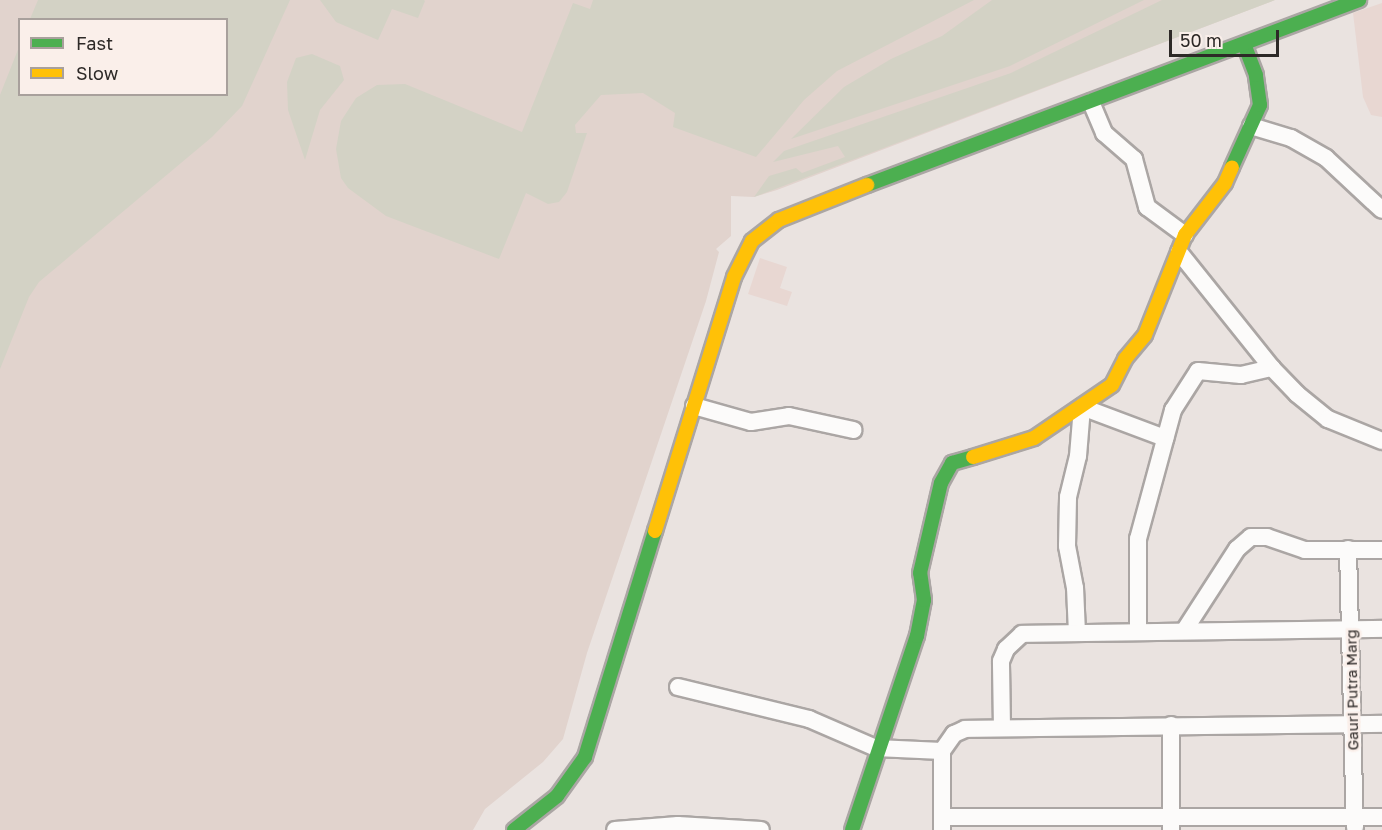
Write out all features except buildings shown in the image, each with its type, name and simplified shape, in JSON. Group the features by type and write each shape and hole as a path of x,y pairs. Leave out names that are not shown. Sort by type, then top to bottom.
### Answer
{"main road":[{"path":"514,830 557,796 585,758 738,266 752,241 769,227 820,203 1359,0"},
{"path":"852,830 876,748 913,654 924,600 920,573 940,483 952,463 1034,438 1112,386 1125,359 1146,335 1185,235 1225,183 1260,105 1256,75 1244,44"}],"street":[{"path":"1091,102 1104,133 1134,159 1148,207 1185,235"},
{"path":"1251,126 1291,138 1326,158 1382,210"},
{"path":"1179,252 1272,368 1328,419 1382,441"},
{"path":"1138,632 1138,539 1165,438 1167,422 1198,371 1241,375 1272,368"},
{"path":"694,406 751,422 789,416 854,430"},
{"path":"1077,633 1075,588 1067,546 1068,497 1078,456 1082,407 1165,438"},
{"path":"1184,631 1237,549 1251,537 1267,537 1305,550 1382,550"},
{"name":"Gauri Putra Marg","path":"1348,549 1355,824"},
{"path":"1002,728 1001,661 1006,649 1022,634 1382,629"},
{"path":"678,687 809,719 876,748 942,751"},
{"path":"1382,723 965,729 954,734 942,751 942,823 1355,824 1382,817"},
{"path":"1171,725 1171,823"},
{"path":"615,830 679,827 756,829"}],"shaded area":[{"path":"0,0 1275,0 777,190 754,197 731,196 731,236 716,249 719,252 706,301 587,653 563,739 543,762 485,809 473,830 0,830"},
{"path":"38,0 290,0 242,106 212,137 39,282 29,297 0,369 0,95 18,50 18,96 228,96 228,18 30,18"},
{"path":"320,0 425,1 418,18 392,9 378,40 336,22"},
{"path":"593,0 974,0 837,71 804,100 756,157 673,127 675,113 643,93 601,95 575,125 576,133 587,133 567,192 559,202 548,204 526,193 499,259 386,216 348,188 341,178 336,149 341,121 356,98 377,85 405,84 522,132 573,3 590,9"},
{"path":"992,0 1144,0 1010,66 791,139 844,87 891,59 942,36"},
{"path":"1162,0 1275,0 754,197 769,176 796,168 802,173 845,157 838,146 773,162 784,151 1011,73"},
{"path":"1382,3 1382,117 1371,115 1363,97 1353,13"},
{"path":"312,54 340,66 344,80 320,110 305,160 288,110 287,82 296,58"},
{"path":"760,258 787,267 780,288 792,292 787,306 748,294"}],"traffic: fast":[{"path":"867,185 1359,0"},
{"path":"1232,167 1260,105 1256,75 1244,44"},
{"path":"852,830 917,636 924,600 920,573 941,483 952,463 973,457"},
{"path":"514,830 557,796 585,757 655,531"}],"traffic: slow":[{"path":"973,457 1034,438 1112,385 1125,359 1145,335 1185,235 1225,183 1232,167"},
{"path":"655,531 734,277 752,241 779,220 867,185"}]}
